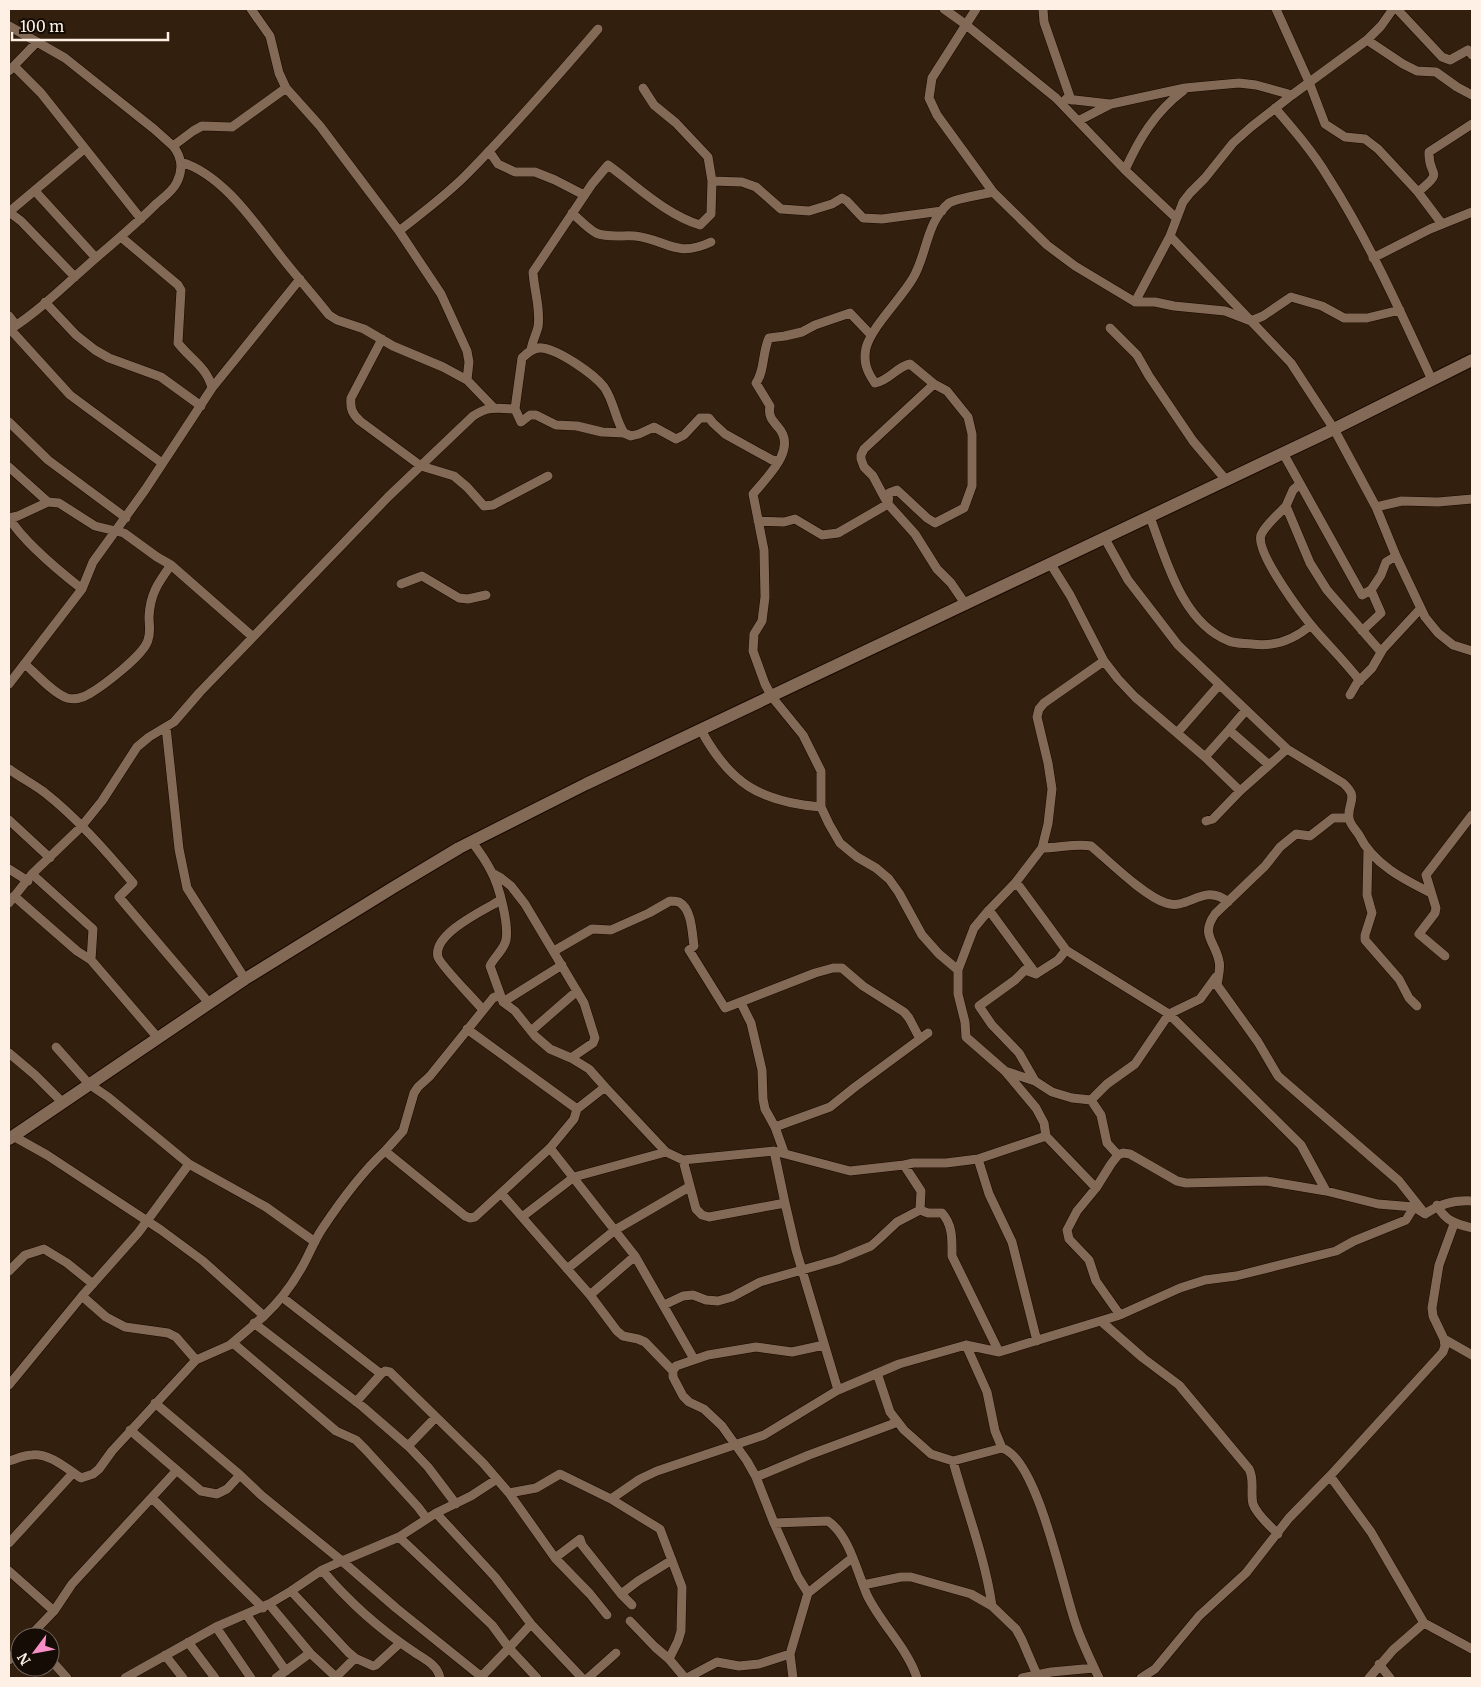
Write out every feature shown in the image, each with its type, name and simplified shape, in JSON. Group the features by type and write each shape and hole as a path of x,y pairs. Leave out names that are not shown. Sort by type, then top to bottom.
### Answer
{"street":[{"path":"251,9 270,36 279,73 286,88 320,126 399,231 441,294 467,351 469,362 467,380"},
{"path":"944,9 1056,98 1125,170 1176,218"},
{"path":"976,9 932,78 929,98 937,115 993,192 1047,245 1075,266 1135,302 1155,302 1174,306 1225,311 1251,321 1263,316 1290,296 1322,306 1344,318 1367,318 1400,310"},
{"path":"1043,9 1044,22 1071,100"},
{"path":"1276,9 1309,82 1325,124 1345,137 1366,139 1389,160 1418,192 1442,224"},
{"path":"1135,302 1170,236 1176,218 1190,193 1206,178 1245,132 1367,40 1395,9 1442,56 1450,60 1468,50 1472,55"},
{"path":"9,26 65,58 173,146 179,153 181,162 177,182 141,219 75,277 12,328"},
{"path":"399,231 454,186 489,151 539,98 598,29"},
{"path":"1367,40 1403,64 1417,71 1436,72 1472,95"},
{"path":"36,43 11,69 41,93 141,219"},
{"path":"1078,121 1110,104 1185,88 1238,83 1256,85 1292,95"},
{"path":"173,146 202,126 232,127 286,88"},
{"path":"531,350 538,327 538,307 533,272 584,195 608,164 667,210 685,220 700,225 711,214 712,181 708,157 654,104 643,88"},
{"path":"1125,170 1159,112 1185,88"},
{"path":"1056,98 1110,104"},
{"path":"1275,108 1328,176 1353,216 1400,310 1432,380"},
{"path":"1418,192 1434,176 1434,170 1428,161 1428,152 1472,124"},
{"path":"75,277 21,221 9,212 84,149"},
{"path":"489,151 498,164 515,172 535,172 584,195"},
{"path":"181,162 193,166 213,179 242,207 333,318 364,329 393,346 443,367 467,380 494,408"},
{"path":"712,181 742,182 756,186 781,209 809,212 832,204 842,198 863,218 882,219 942,210"},
{"path":"34,191 96,258"},
{"path":"888,504 889,493 897,490 935,523 964,508 972,486 972,434 968,417 947,391 934,384 910,364 901,366 882,382 874,384 868,374 865,363 866,348 871,336 914,277 927,239 942,210 950,202 993,192"},
{"path":"1374,258 1442,224 1472,212"},
{"path":"572,213 596,233 638,236 674,248 689,249 710,242"},
{"path":"1170,236 1291,363 1334,429 1376,507 1396,556 1425,617 1438,633 1453,646 1472,651"},
{"path":"121,237 178,285 181,290 178,344 201,366 210,378 212,388"},
{"path":"9,684 82,589 93,562 126,518 212,388 300,279"},
{"path":"45,302 76,335 95,350 109,358 161,377 201,406"},
{"path":"871,336 850,313 815,325 802,332 769,338 764,348 761,376 756,383 770,406 769,412 772,422 784,436 785,448 779,461 753,494 764,550 765,597 762,621 754,634 753,651 765,684 802,735 821,772 821,807 840,843 889,879 899,893 922,936 958,970"},
{"path":"9,316 12,328 70,395 162,463"},
{"path":"1110,328 1137,355 1148,376 1193,441 1226,480"},
{"path":"382,339 351,398 350,408 360,421 421,466 454,476 484,506 493,505 548,476"},
{"path":"624,433 620,427 610,397 597,379 580,366 541,347 531,350 522,358 515,409 521,422 530,415 536,415 556,425 577,426 602,432 624,433 631,436 654,427 676,438 684,435 700,418 709,418 725,434 772,460 779,461"},
{"path":"264,1316 203,1261 47,1155 11,1138 209,1003 394,886 472,842 586,784 966,605 1104,537 1283,454 1472,360"},
{"path":"934,384 864,449 860,459 864,467 873,476 888,504 915,534 937,569 951,583 966,605"},
{"path":"158,1038 91,960 11,899 81,826 102,801 137,747 149,737 174,722 200,692 388,497 473,416 483,409 515,409"},
{"path":"9,422 48,460 126,518"},
{"path":"1283,454 1362,594 1371,590 1381,575 1386,562 1396,556"},
{"path":"9,466 48,502"},
{"path":"1300,484 1293,490 1286,506 1266,528 1261,536 1261,543 1276,576 1311,625 1360,681"},
{"path":"1376,507 1402,501 1438,502 1472,499"},
{"path":"82,589 64,576 12,530 9,518 18,516 48,502 59,503 95,526 117,530 189,579 253,637"},
{"path":"758,521 784,522 795,519 822,535 838,534 888,504"},
{"path":"1286,506 1310,563 1326,590 1381,652"},
{"path":"1150,516 1179,589 1191,610 1204,627 1230,642 1275,644 1299,635 1311,625"},
{"path":"1104,537 1128,580 1178,645 1287,748 1350,789 1353,797 1349,818 1352,826 1368,850 1397,876 1431,893"},
{"path":"1050,563 1070,595 1104,661 1135,697 1205,757 1240,791"},
{"path":"25,664 61,696 73,699 88,695 122,670 143,650 149,636 151,602 156,587 171,565"},
{"path":"401,584 422,576 459,598 468,599 486,595"},
{"path":"1362,631 1381,613 1371,590"},
{"path":"1350,695 1372,668 1381,652 1421,608"},
{"path":"1096,1188 1046,1136 1044,1123 1036,1108 1005,1071 966,1037 965,1022 958,994 958,970 974,928 1016,882 1042,848 1048,824 1052,789 1037,717 1039,709 1044,703 1104,661"},
{"path":"1177,733 1219,685"},
{"path":"1205,757 1246,710"},
{"path":"166,727 179,849 187,888 245,980"},
{"path":"701,730 722,763 752,790 800,805 821,807"},
{"path":"1229,730 1269,765"},
{"path":"1206,821 1213,819 1240,791 1287,748"},
{"path":"9,769 44,792 81,826 133,883 119,897 209,1003"},
{"path":"1445,956 1419,934 1435,913 1436,908 1426,875 1472,815"},
{"path":"1349,818 1332,818 1310,836 1296,834 1280,847 1265,866 1215,914 1208,923 1209,934 1220,962 1217,985 1258,1042 1278,1076 1400,1181 1425,1214"},
{"path":"9,820 50,858"},
{"path":"472,842 492,873 501,900 506,924 506,939 503,947 493,958 490,966 502,998 539,1040 550,1049 571,1058 589,1069 666,1152 683,1160 779,1151 850,1171 904,1166 913,1163 946,1163 978,1159 1046,1136"},
{"path":"1042,848 1064,848 1082,844 1091,846 1144,891 1166,903 1176,904 1207,894 1223,897 1228,902"},
{"path":"1368,850 1367,895 1372,913 1365,934 1365,940 1399,979 1409,998 1417,1006"},
{"path":"9,869 30,878 93,929 91,960"},
{"path":"492,873 502,878 511,886 525,904 584,1003 595,1038 593,1043 571,1058"},
{"path":"1016,882 1066,950 1169,1014 1301,1145 1326,1191"},
{"path":"483,1010 439,959 438,946 446,936 501,900"},
{"path":"554,951 592,929 611,930 649,913 670,901 680,903 686,910 692,928 694,946 689,950 725,1008 815,973 833,968 842,968 863,986 904,1012 920,1039"},
{"path":"989,910 1036,974"},
{"path":"1036,974 1058,960 1066,950"},
{"path":"1091,1100 1107,1084 1135,1064 1169,1014 1200,1000 1215,980 1220,962"},
{"path":"9,1461 32,1454 54,1460 81,1478 92,1474 130,1430 196,1360 233,1343 264,1316 282,1297 302,1268 321,1230 357,1183 403,1131 414,1093 418,1086 430,1076 493,998 502,998 562,965"},
{"path":"1035,1081 1019,1053 992,1025 979,1006 1015,980 1025,970 1036,974"},
{"path":"531,1031 577,991"},
{"path":"741,1003 751,1022 762,1070 765,1108 775,1127 785,1203 802,1270 838,1390"},
{"path":"467,1029 577,1109"},
{"path":"775,1127 830,1107 855,1086 928,1033"},
{"path":"56,1047 90,1084 188,1164 266,1207 315,1242"},
{"path":"9,1053 62,1102"},
{"path":"1005,1071 1035,1081 1052,1092 1072,1098 1091,1100"},
{"path":"385,1151 470,1218 475,1217 550,1148 574,1119 577,1109 605,1087"},
{"path":"1091,1100 1101,1115 1107,1143 1118,1155"},
{"path":"550,1148 635,1256 694,1359"},
{"path":"522,1218 574,1177 666,1152"},
{"path":"1120,1316 1096,1282 1089,1260 1069,1239 1067,1230 1076,1211 1096,1188 1118,1155 1123,1153 1130,1154 1177,1181 1186,1183 1266,1181 1326,1191 1378,1204 1414,1207 1425,1214"},
{"path":"978,1159 989,1194 1012,1242 1037,1341"},
{"path":"683,1160 696,1209 702,1215 709,1216 785,1203"},
{"path":"9,1385 82,1296 147,1222 188,1164"},
{"path":"904,1166 921,1191 920,1210"},
{"path":"567,1269 615,1230 689,1187"},
{"path":"501,1194 590,1296 617,1331 623,1336 645,1342 673,1371"},
{"path":"1425,1214 1437,1205 1472,1201"},
{"path":"1437,1205 1446,1218 1454,1224 1472,1228"},
{"path":"611,1499 640,1479 657,1471 764,1435 838,1390 876,1373 966,1344 999,1352 1120,1316 1180,1288 1205,1280 1236,1276 1336,1251 1354,1241 1406,1220 1412,1214 1414,1207"},
{"path":"664,1305 683,1296 693,1295 706,1300 718,1301 732,1297 760,1282 837,1260 871,1246 897,1222 920,1210 928,1213 942,1213 949,1221 952,1238 952,1256 999,1352"},
{"path":"1141,1678 1155,1669 1199,1616 1246,1573 1289,1518 1443,1352 1445,1346 1444,1339 1433,1316 1432,1308 1439,1265 1454,1224"},
{"path":"9,1271 25,1255 44,1249 67,1263 93,1284"},
{"path":"590,1296 635,1256"},
{"path":"82,1296 106,1317 124,1327 168,1333 176,1337 196,1360"},
{"path":"282,1297 381,1374"},
{"path":"1102,1322 1179,1385 1249,1469 1253,1479 1253,1503 1278,1534"},
{"path":"254,1323 356,1402 408,1446 428,1467 456,1504"},
{"path":"1444,1339 1472,1355"},
{"path":"233,1343 336,1431 356,1440 383,1467 427,1519"},
{"path":"966,1344 987,1392 995,1431 1002,1448 1012,1453 1018,1461 1036,1494 1076,1627 1099,1678"},
{"path":"808,1593 791,1562 756,1476 736,1445 716,1421 704,1409 689,1402 683,1396 673,1377 673,1371 676,1366 694,1359 756,1347 792,1352 824,1345"},
{"path":"356,1402 381,1374 385,1371 390,1372 509,1493 555,1558 590,1594 607,1615"},
{"path":"876,1373 890,1412 904,1430 931,1454 953,1461 1002,1448"},
{"path":"155,1403 396,1608 482,1678 532,1624"},
{"path":"408,1446 436,1417"},
{"path":"756,1476 809,1454 898,1422"},
{"path":"130,1430 201,1491 217,1494 227,1489 240,1475"},
{"path":"953,1461 981,1554 992,1606"},
{"path":"38,1627 54,1611 72,1584 177,1470"},
{"path":"9,1543 74,1473"},
{"path":"509,1493 536,1488 560,1474 611,1499 660,1529 682,1587 683,1598 678,1641 669,1659"},
{"path":"1330,1476 1371,1532 1424,1623 1472,1649"},
{"path":"128,1677 216,1627 266,1606 322,1570 399,1538 427,1519 497,1480"},
{"path":"152,1498 266,1606 336,1678 355,1658"},
{"path":"436,1514 495,1577 532,1624 582,1678"},
{"path":"774,1522 828,1521 838,1531 872,1603 910,1660 917,1678"},
{"path":"399,1538 492,1625 508,1648 537,1678"},
{"path":"555,1558 580,1539 582,1545 632,1605"},
{"path":"793,1678 790,1654 808,1593 852,1558"},
{"path":"622,1594 638,1581 672,1560"},
{"path":"322,1570 362,1613 400,1643 435,1667 440,1678"},
{"path":"9,1571 54,1611"},
{"path":"863,1585 901,1576 911,1577 971,1594 992,1606 1016,1629 1037,1675"},
{"path":"291,1591 355,1658 373,1666 400,1643"},
{"path":"246,1614 286,1671"},
{"path":"630,1621 686,1678 717,1662 739,1666 759,1664 790,1654"},
{"path":"1369,1678 1379,1664 1424,1623"},
{"path":"216,1627 251,1678"},
{"path":"188,1642 215,1678"},
{"path":"276,1678 310,1653"},
{"path":"588,1678 616,1653"},
{"path":"165,1655 183,1678"},
{"path":"1379,1664 1390,1678"},
{"path":"1022,1678 1094,1668"}]}
